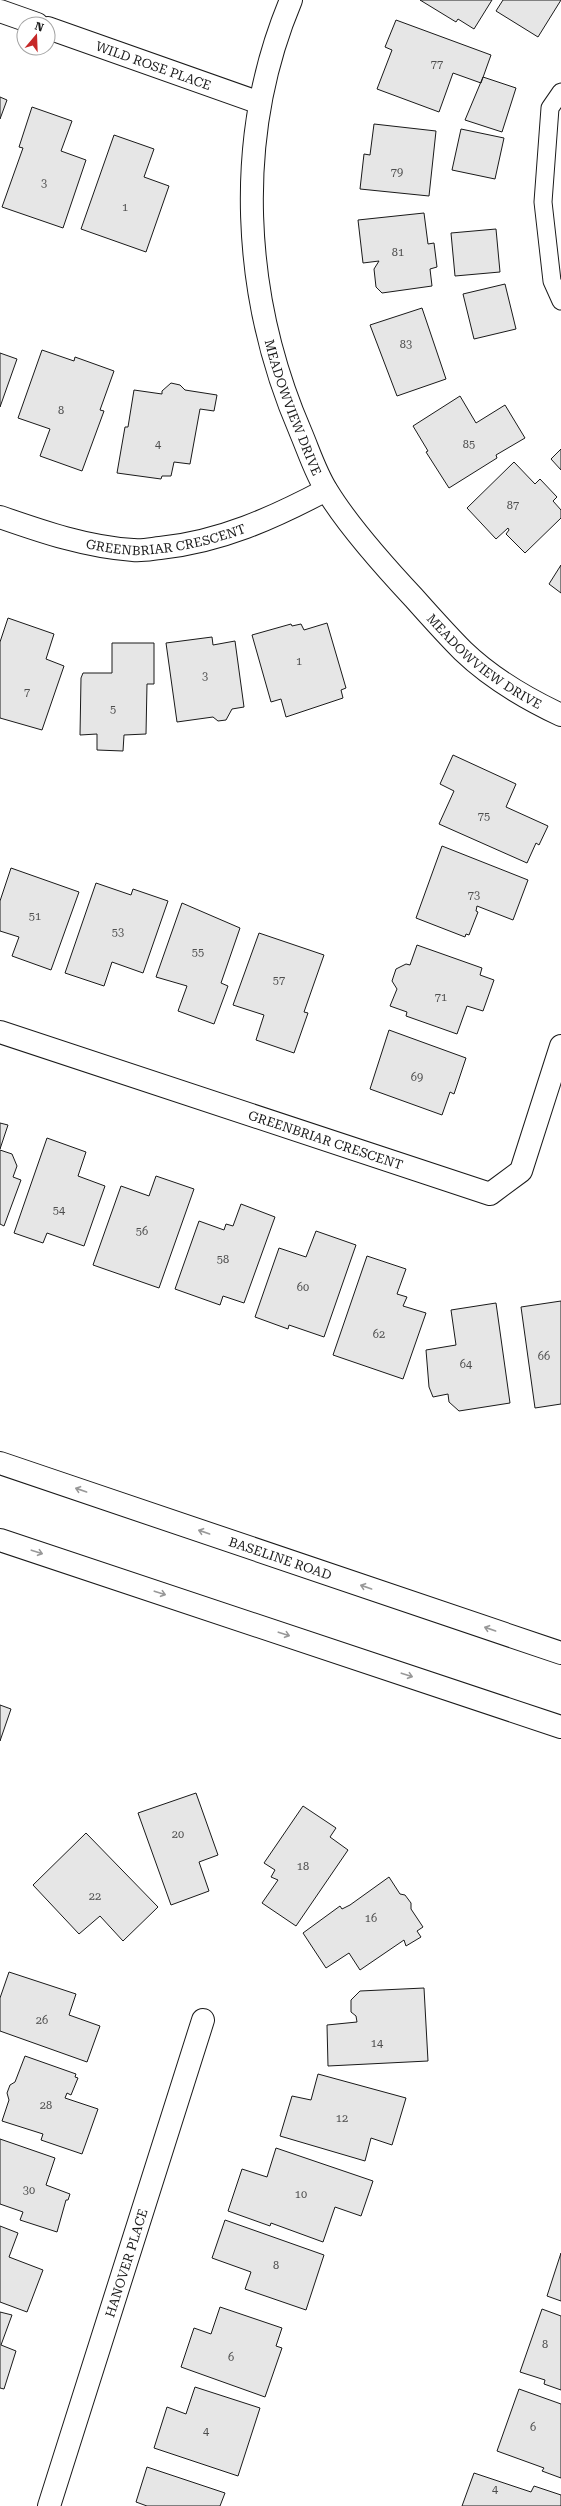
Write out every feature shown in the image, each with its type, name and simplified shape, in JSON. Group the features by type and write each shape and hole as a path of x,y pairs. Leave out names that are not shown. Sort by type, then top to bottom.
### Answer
{"street":[{"name":"MEADOWVIEW DRIVE","path":"291,0 260,103 252,157 252,206 257,274 269,340 288,404 326,490 387,569 464,652 506,684 561,715"},
{"path":"0,11 16,17"},
{"name":"WILD ROSE PLACE","path":"56,31 260,103"},
{"name":"GREENBRIAR CRESCENT","path":"0,517 86,544 134,550 181,546 236,532 280,514 326,490"},
{"name":"GREENBRIAR CRESCENT","path":"0,1032 490,1194 521,1171 561,1046"},
{"name":"BASELINE ROAD","path":"0,1463 561,1653"},
{"path":"0,1540 561,1727"},
{"name":"HANOVER PLACE","path":"49,2506 203,2020"}],"lane":[{"path":"561,92 550,108 543,202 552,281 561,301"}],"building":[{"path":"420,0 492,0 474,29 458,19 456,22"},
{"path":"503,0 561,0 538,37 496,11"},
{"path":"396,20 491,55 481,83 453,73 439,112 377,89 392,50 385,47"},
{"path":"483,77 516,88 502,132 465,120"},
{"path":"0,97 7,100 0,119"},
{"path":"32,107 72,121 61,151 86,160 63,228 2,207 23,148 19,147"},
{"path":"374,124 436,131 429,196 360,189 364,154 370,155"},
{"path":"461,129 504,138 495,179 452,170"},
{"path":"114,135 154,149 144,177 169,186 146,252 81,229"},
{"path":"424,213 428,244 434,243 437,267 430,269 432,286 382,293 376,287 374,269 379,261 363,263 358,220"},
{"path":"496,229 500,272 455,276 451,233"},
{"path":"505,284 516,329 474,339 463,294"},
{"path":"422,308 446,379 397,396 370,325"},
{"path":"42,350 74,361 75,357 114,371 100,410 104,411 82,471 40,456 50,429 18,418"},
{"path":"0,353 17,359 0,407"},
{"path":"171,383 180,385 185,390 217,395 214,411 200,409 190,464 174,462 171,476 162,476 161,479 117,473 125,427 128,427 134,390 162,394 162,391"},
{"path":"460,396 476,423 505,405 525,438 496,455 497,458 449,488 426,452 428,451 413,426"},
{"path":"561,449 561,470 551,459"},
{"path":"514,462 535,484 540,479 557,497 553,501 561,510 561,518 525,553 506,534 509,530 508,528 496,539 467,508"},
{"path":"561,565 561,593 549,584"},
{"path":"8,618 54,634 46,659 64,666 42,730 0,718 0,642"},
{"path":"327,623 346,688 341,690 343,698 286,717 281,699 271,702 252,635 291,624 292,626 301,624 304,630"},
{"path":"212,637 213,645 235,641 244,707 232,709 226,720 218,721 213,717 177,722 166,643"},
{"path":"112,643 154,643 154,684 147,684 146,734 124,735 123,751 97,750 97,734 80,735 81,678 83,673 112,673"},
{"path":"453,755 516,784 506,807 548,826 539,845 536,843 527,863 439,824 454,791 440,784"},
{"path":"442,846 528,880 513,920 477,906 476,911 478,912 469,935 466,934 465,937 416,918"},
{"path":"11,868 79,892 51,970 12,956 19,937 0,931 0,901"},
{"path":"96,883 131,895 133,889 168,901 143,973 112,962 104,986 65,973"},
{"path":"182,903 240,928 221,983 228,986 214,1024 178,1011 187,986 156,977"},
{"path":"259,933 324,955 304,1012 308,1013 294,1053 256,1040 264,1015 233,1005"},
{"path":"417,945 482,968 480,975 494,980 483,1011 467,1006 457,1034 406,1016 407,1012 390,1006 397,989 392,981 396,969 406,964 410,965"},
{"path":"389,1030 466,1058 454,1094 450,1092 442,1115 370,1089"},
{"path":"0,1123 8,1125 0,1149"},
{"path":"47,1138 86,1152 78,1176 105,1186 84,1246 47,1233 43,1243 14,1233"},
{"path":"0,1150 12,1154 17,1166 13,1177 21,1180 4,1226 0,1224"},
{"path":"156,1176 194,1189 159,1288 93,1265 121,1186 149,1196"},
{"path":"241,1204 275,1217 244,1303 223,1296 220,1305 175,1289 199,1221 224,1230 226,1224 233,1226"},
{"path":"316,1231 356,1245 324,1337 289,1325 288,1329 255,1317 279,1248 306,1257"},
{"path":"367,1256 406,1269 397,1294 407,1297 403,1306 426,1313 403,1379 333,1355"},
{"path":"561,1301 561,1404 535,1408 521,1307"},
{"path":"496,1303 510,1403 459,1411 449,1402 448,1394 433,1397 429,1387 426,1350 456,1345 451,1310"},
{"path":"0,1705 11,1709 0,1741"},
{"path":"196,1793 218,1855 199,1862 209,1891 171,1905 138,1813"},
{"path":"303,1806 336,1828 330,1837 348,1850 296,1926 262,1903 278,1880 271,1877 275,1870 264,1863"},
{"path":"86,1833 158,1907 123,1941 100,1916 79,1934 33,1885"},
{"path":"389,1877 400,1894 405,1895 411,1903 411,1909 423,1927 417,1931 421,1937 406,1946 404,1940 360,1970 349,1953 326,1968 303,1933 340,1906 342,1909 350,1905"},
{"path":"9,1972 76,1994 69,2015 100,2026 87,2062 0,2031 0,1998"},
{"path":"424,1988 428,2061 328,2066 327,2025 357,2022 356,2016 351,2012 351,2000 360,1991"},
{"path":"25,2056 76,2074 75,2077 78,2078 71,2095 67,2093 65,2098 98,2109 82,2154 41,2140 43,2134 2,2121 9,2100 7,2093 10,2085 15,2082"},
{"path":"318,2074 406,2098 392,2145 371,2138 365,2161 280,2136 292,2096 311,2100"},
{"path":"0,2139 55,2158 46,2185 70,2194 68,2200 66,2200 57,2232 20,2220 23,2212 0,2204"},
{"path":"276,2148 373,2181 361,2216 335,2207 323,2242 271,2223 270,2226 228,2211 242,2169 267,2177"},
{"path":"225,2220 324,2255 306,2310 245,2289 251,2272 212,2258"},
{"path":"0,2226 18,2233 9,2257 43,2270 27,2312 0,2302"},
{"path":"561,2253 561,2301 547,2296"},
{"path":"220,2307 282,2328 276,2346 282,2348 265,2397 181,2367 194,2328 211,2334"},
{"path":"542,2309 561,2316 561,2390 544,2384 545,2380 520,2372"},
{"path":"0,2312 12,2315 1,2345 16,2351 4,2389 0,2388"},
{"path":"195,2387 260,2408 238,2476 154,2448 167,2407 186,2414"},
{"path":"519,2389 561,2404 561,2478 542,2471 544,2468 497,2451"},
{"path":"147,2467 225,2493 220,2506 147,2506 136,2502"},
{"path":"474,2473 531,2492 534,2486 561,2495 561,2506 462,2506"}]}
